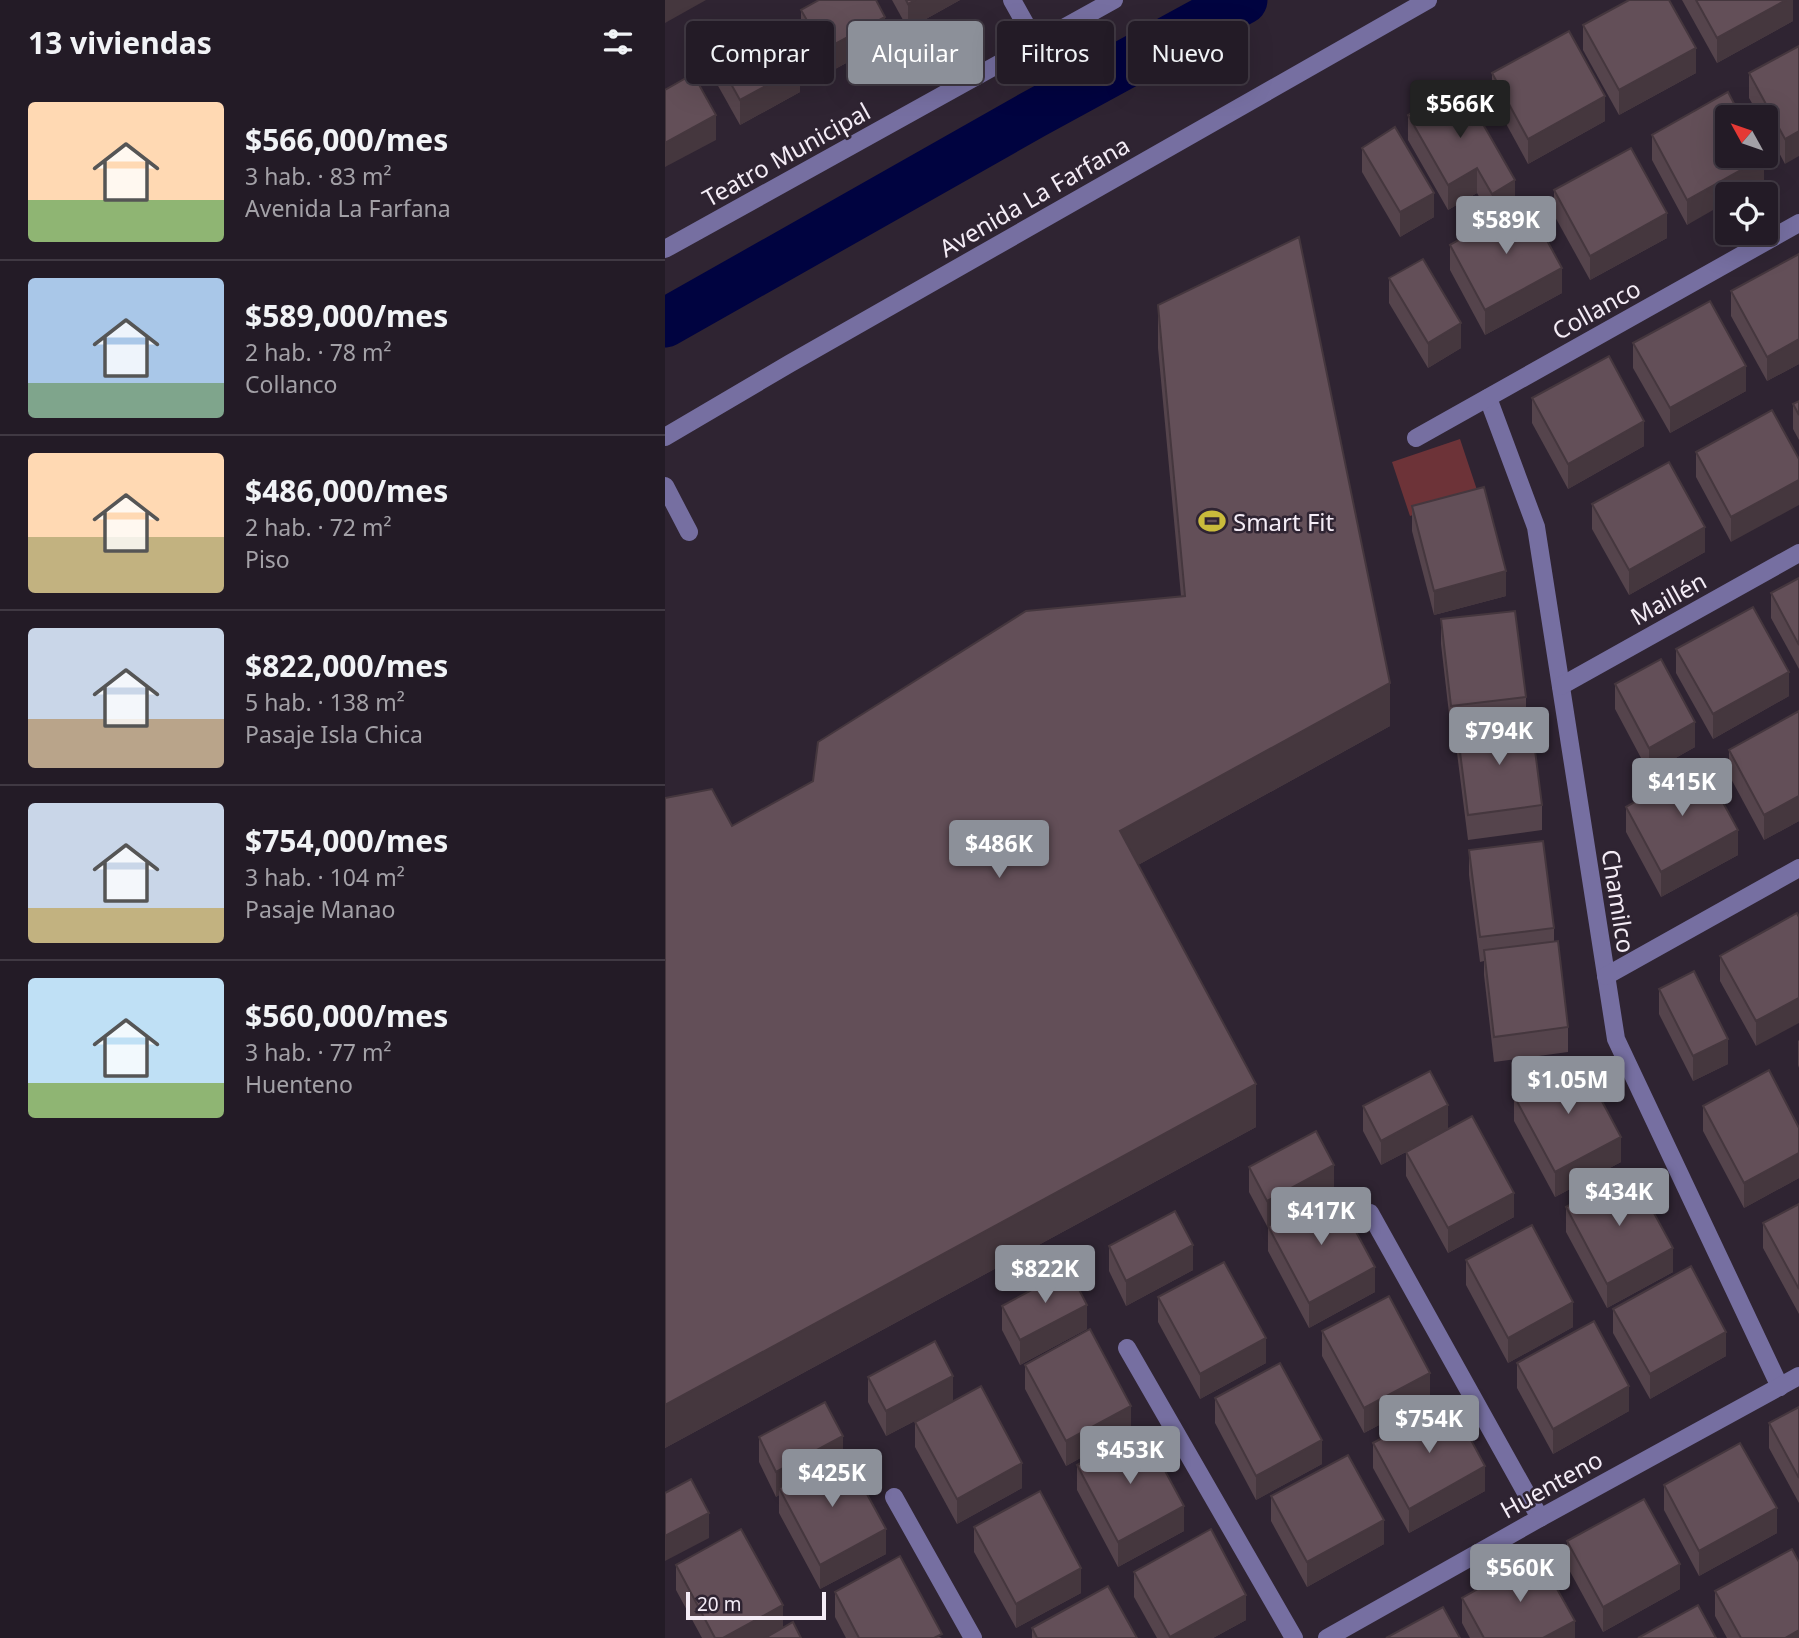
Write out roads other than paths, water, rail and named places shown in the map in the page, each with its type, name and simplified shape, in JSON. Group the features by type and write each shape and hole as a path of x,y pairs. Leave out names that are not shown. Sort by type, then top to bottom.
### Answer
{"street":[{"path":"1012,0 1024,21"},
{"name":"Teatro Municipal","path":"1076,21 1114,0"},
{"name":"Avenida La Farfana","path":"665,437 1428,0"},
{"name":"Teatro Municipal","path":"665,249 997,65"},
{"name":"Collanco","path":"1416,438 1799,223"},
{"name":"Chamilco","path":"1488,398 1535,527 1616,1039 1780,1387"},
{"path":"665,486 689,532"},
{"name":"Maillén","path":"1561,686 1799,553"},
{"path":"1606,976 1799,867"},
{"path":"1370,1213 1540,1518"},
{"path":"1127,1348 1294,1638"},
{"name":"Huenteno","path":"1327,1638 1799,1376"},
{"path":"894,1497 973,1638"}],"waterway":[{"path":"665,323 1034,114 1243,0"}],"place":[{"name":"Smart Fit","path":"1212,521"}]}
